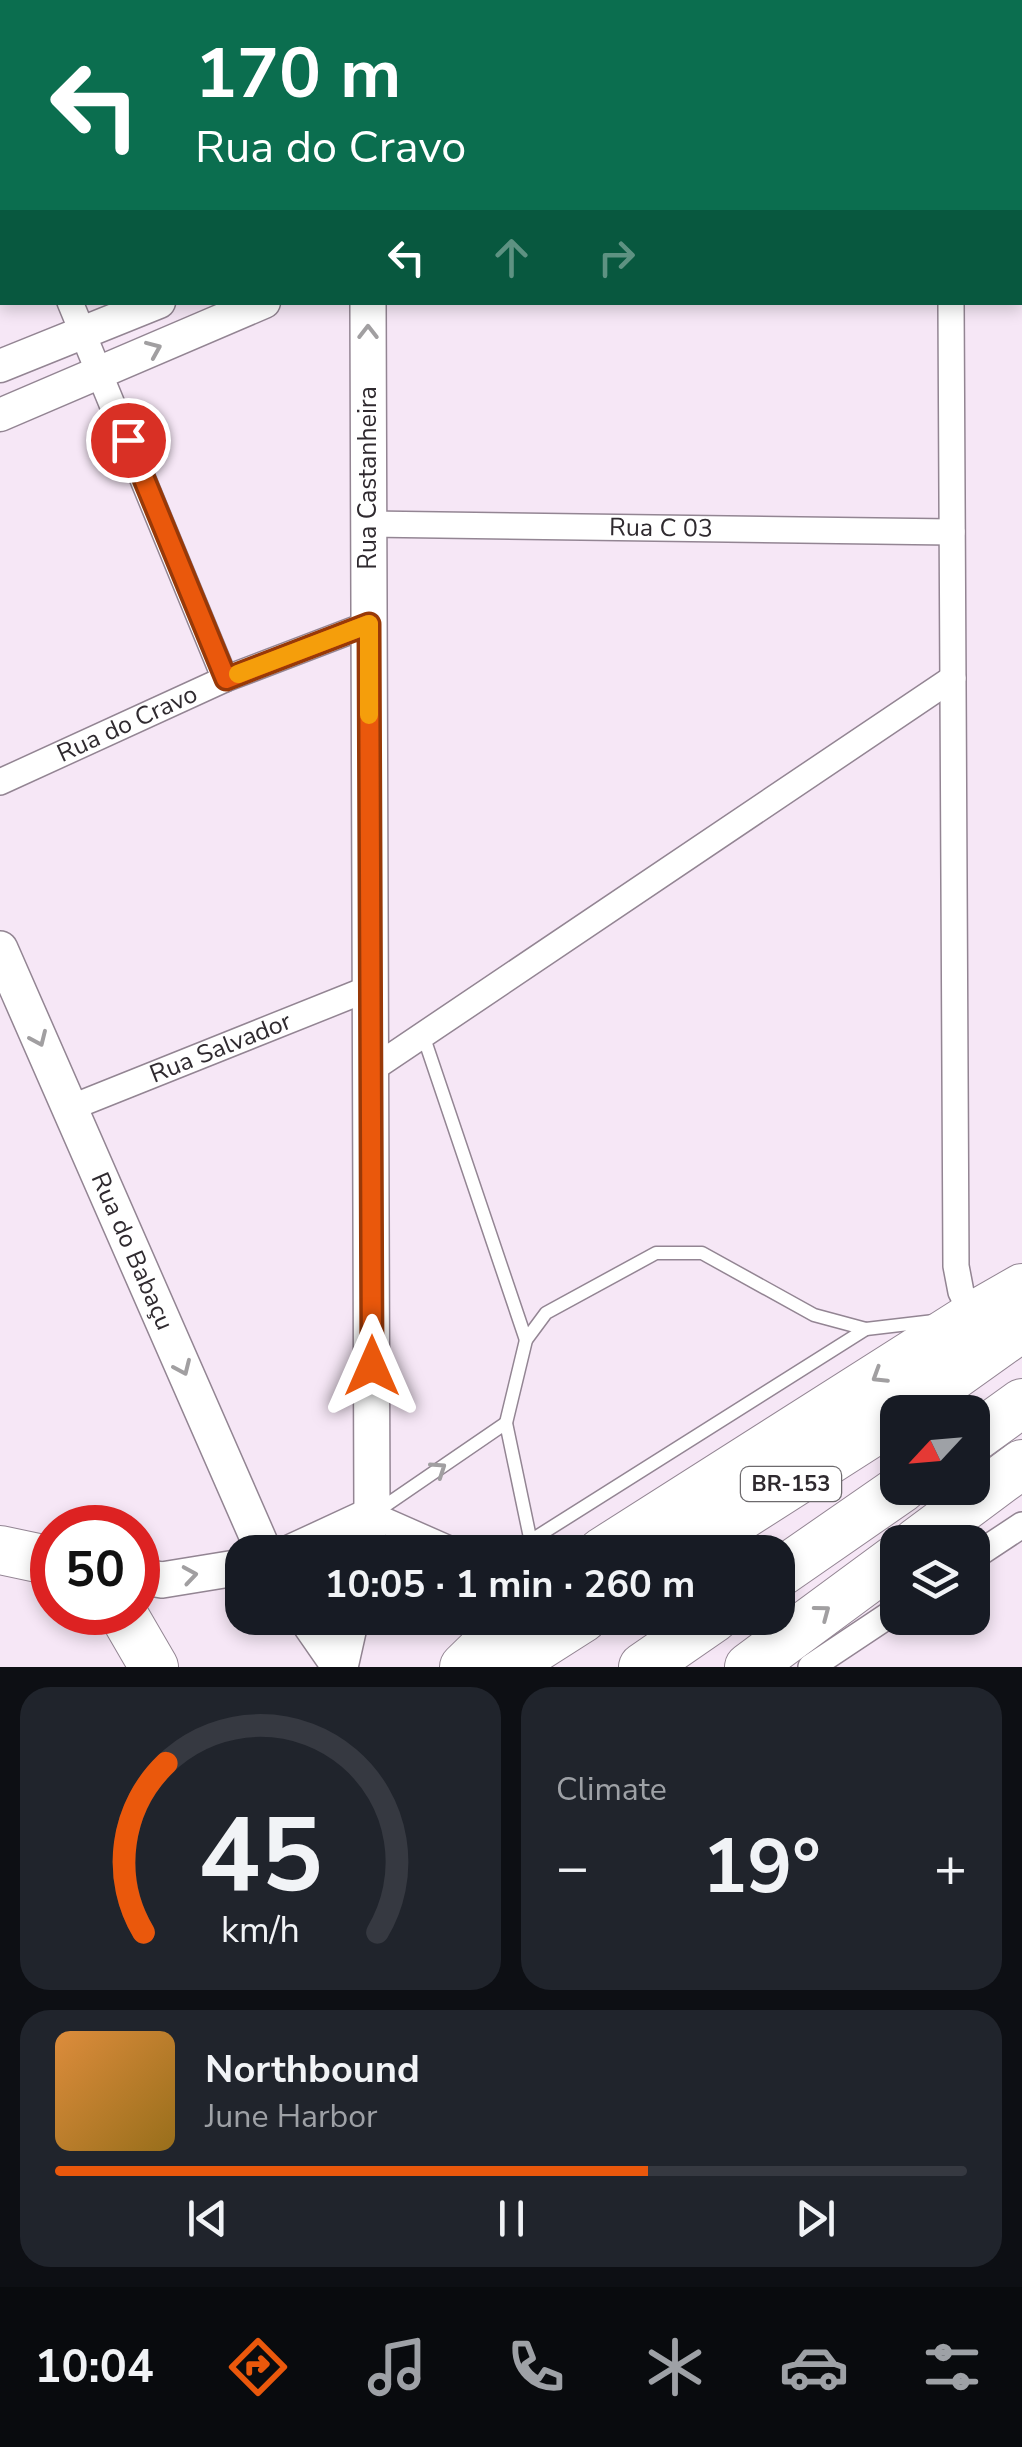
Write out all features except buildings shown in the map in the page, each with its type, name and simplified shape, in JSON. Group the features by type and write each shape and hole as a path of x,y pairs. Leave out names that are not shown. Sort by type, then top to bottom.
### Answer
{"highway":[{"path":"629,1535 1022,1288"},
{"name":"BR-153","path":"926,1395 1022,1326"},
{"path":"990,1426 1022,1403"},
{"name":"BR-153","path":"711,1535 880,1427"},
{"path":"940,1525 1022,1464"},
{"name":"BR-153","path":"795,1562 880,1503"},
{"path":"0,1550 30,1556"},
{"path":"749,1667 880,1570"},
{"path":"135,1635 154,1667"},
{"path":"464,1667 497,1635"},
{"path":"506,1667 556,1635"},
{"path":"643,1667 689,1635"}],"main road":[{"name":"Rua Castanheira","path":"368,305 372,1514 368,1535"},
{"name":"Rua do Babaçu","path":"0,949 257,1535"},
{"path":"328,1535 372,1514"},
{"path":"160,1580 225,1571"},
{"path":"318,1635 340,1667"},
{"path":"340,1667 347,1635"}],"street":[{"path":"0,366 77,318 144,305"},
{"path":"0,415 257,305"},
{"path":"951,305 956,1266 973,1316"},
{"path":"77,318 226,679"},
{"name":"Rua C 03","path":"368,524 952,532"},
{"name":"Rua do Cravo","path":"0,782 226,679 369,624"},
{"path":"370,1070 954,678"},
{"name":"Rua Salvador","path":"70,1108 370,988"},
{"path":"372,1514 418,1535"},
{"path":"990,1546 1022,1524"},
{"path":"811,1667 880,1620"}],"lane":[{"path":"423,1036 526,1340"},
{"path":"529,1535 506,1423 526,1340 546,1313 656,1254 702,1253 814,1315 866,1329 973,1316"},
{"path":"550,1535 866,1329"},
{"path":"372,1514 506,1423"}],"slow traffic":[{"path":"238,674 369,624 369,715"}],"route":[{"path":"128,440 226,679 369,624 372,1366"}]}
